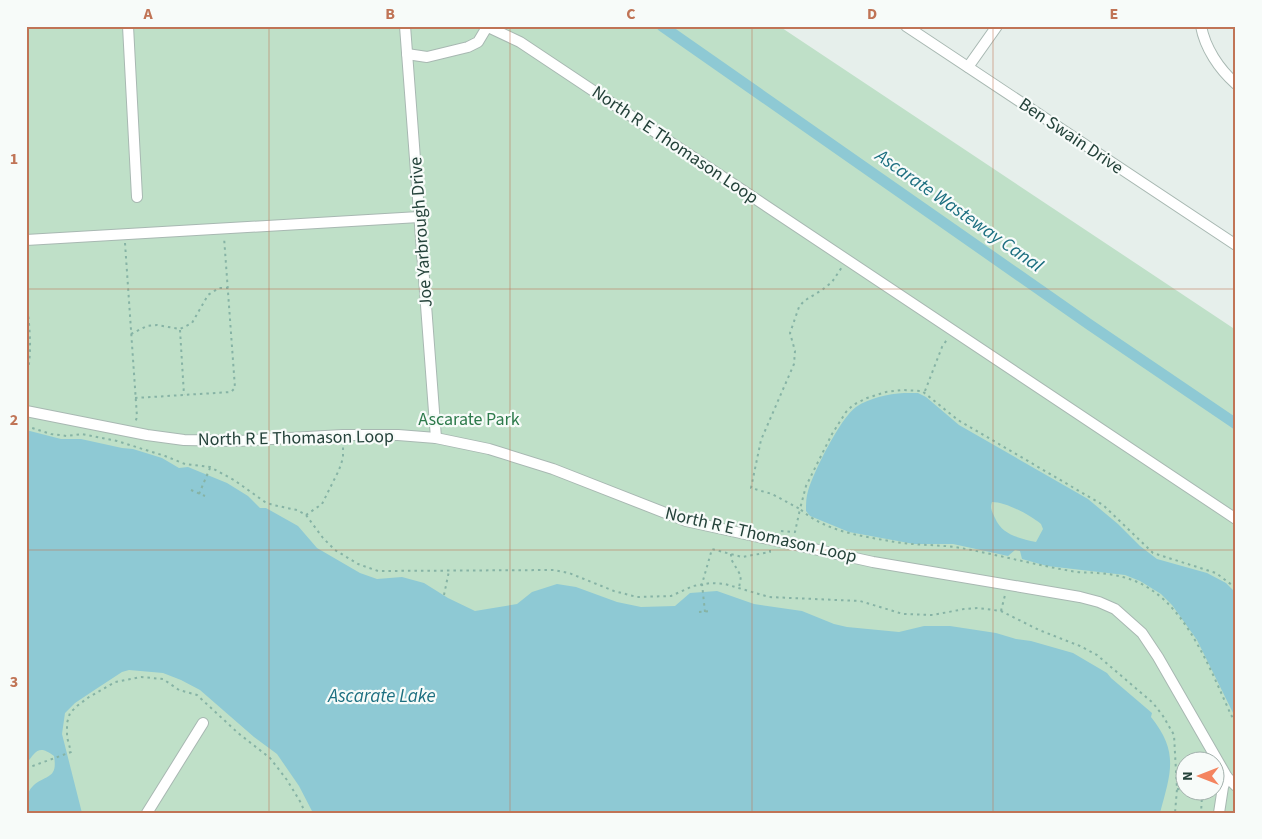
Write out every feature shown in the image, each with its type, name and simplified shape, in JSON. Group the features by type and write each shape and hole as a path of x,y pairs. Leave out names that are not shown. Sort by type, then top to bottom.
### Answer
{"street":[{"path":"128,26 137,197"},
{"name":"Joe Yarbrough Drive","path":"405,26 436,438"},
{"path":"408,54 427,57 468,47 478,42 486,26"},
{"name":"North R E Thomason Loop","path":"486,26 520,42 1236,519"},
{"name":"Ben Swain Drive","path":"906,26 1236,245"},
{"path":"968,66 998,26"},
{"path":"1201,26 1208,46 1220,66 1236,84"},
{"path":"26,240 420,217"},
{"name":"North R E Thomason Loop","path":"26,411 131,432 207,442 343,435 398,435 436,438 490,449 553,469 686,521 872,562 1080,597 1099,602 1115,609 1142,633 1158,657 1227,777 1236,786"},
{"path":"147,813 203,723"},
{"path":"1219,813 1223,787 1227,777"}],"path":[{"path":"135,398 231,392 235,388 224,229"},
{"path":"124,235 137,417 131,432"},
{"path":"751,488 761,440 794,364 795,351 790,333 800,307 804,301 832,282 847,259"},
{"path":"131,334 146,326 157,325 180,329 192,323 208,295 219,288 228,288"},
{"path":"26,291 30,346 26,378"},
{"path":"180,329 184,395"},
{"path":"924,392 942,347 953,330"},
{"path":"800,509 806,486 832,434 846,412 853,405 866,398 886,392 916,390 924,392 963,423 1103,505 1152,552 1216,573 1236,588"},
{"path":"26,426 51,434 67,436 82,434 133,444 185,464 210,467 234,480 265,502 297,510 306,515 330,546 340,554 369,569 385,572 405,570 561,571 614,591 645,597 676,595 693,586 702,584 724,584 776,598 860,601 903,614 933,615 978,608 1001,611 1039,630 1080,646 1108,663 1130,685 1145,695 1164,716 1174,735 1175,752"},
{"path":"306,515 320,506 339,470 343,458 343,435"},
{"path":"199,494 210,467"},
{"path":"191,490 205,496"},
{"path":"731,554 731,559 741,576 739,588"},
{"path":"444,595 449,571"},
{"path":"702,584 705,612"},
{"path":"1001,611 1003,604"},
{"path":"699,612 712,611"},
{"path":"26,766 30,767 69,754 71,751 67,736 67,723 70,713 77,706"}],"green space":[{"name":"Ascarate Park","path":"26,26 779,26 1236,330 1236,813 26,813"}],"water":[{"path":"918,393 926,397 959,425 1088,499 1157,559 1207,573 1226,583 1236,593 1236,719 1197,640 1172,605 1161,594 1140,581 1125,575 1047,566 1022,559 1020,551 1015,550 1008,556 953,544 914,544 849,532 810,516 806,511 807,494 821,459 843,422 861,404 879,397","holes":["992,502 1018,510 1041,524 1043,529 1036,542 1012,535 998,524 991,508"]},
{"name":"Ascarate Lake","path":"26,430 61,439 81,439 133,449 162,458 179,468 188,467 227,483 248,496 260,508 266,508 298,526 317,548 360,573 377,579 402,577 424,583 448,598 475,611 517,604 532,592 557,584 576,587 617,602 641,607 675,606 690,593 717,591 754,604 802,611 834,624 847,627 899,632 924,626 950,626 996,633 1073,653 1107,673 1152,713 1151,717 1166,741 1170,763 1167,786 1160,813 313,813 299,786 277,754 254,737 200,690 163,673 129,670 122,672 75,703 65,713 62,734 82,813 26,813 29,791 38,782 53,773 55,764 54,756 49,752 41,750 35,753 26,764"}],"waterway":[{"name":"Ascarate Wasteway Canal","path":"662,26 1090,325 1236,424"}]}
